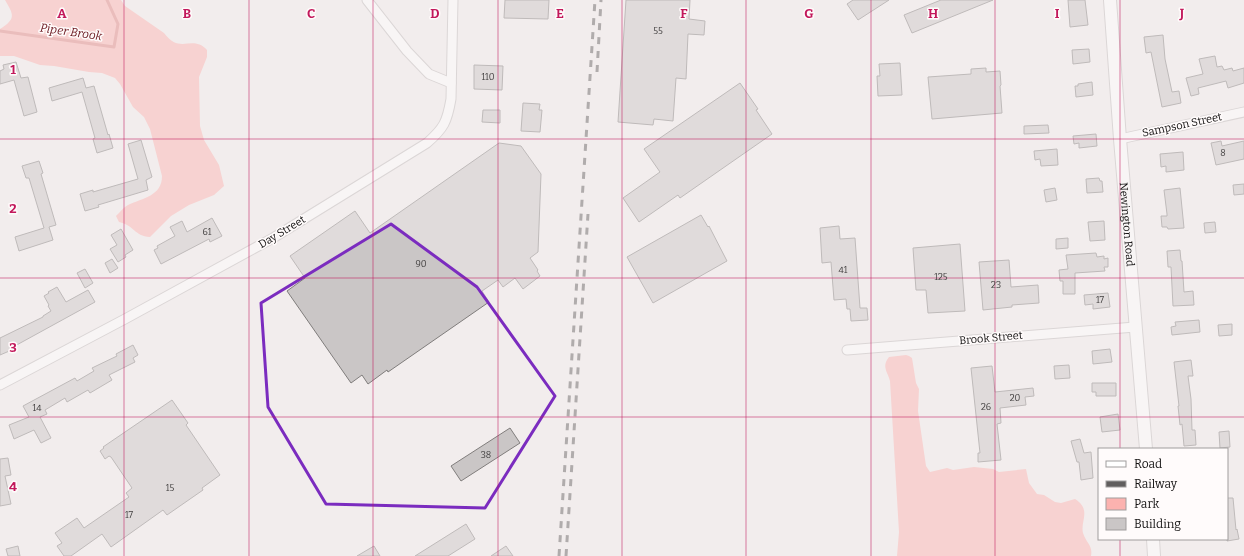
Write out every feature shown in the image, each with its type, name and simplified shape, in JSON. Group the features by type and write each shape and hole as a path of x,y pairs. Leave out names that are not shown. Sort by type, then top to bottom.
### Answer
{"main road":[{"name":"Newington Road","path":"1110,0 1135,327 1146,448"},
{"path":"1153,540 1154,556"}],"street":[{"path":"367,0 407,51 429,74 451,83"},
{"name":"Day Street","path":"0,385 273,238 427,143 440,132 449,115 453,0"},
{"name":"Sampson Street","path":"1120,139 1244,112"},
{"name":"Brook Street","path":"847,350 1135,327"}],"highlighted area":[{"path":"391,224 477,287 555,396 485,508 326,504 268,407 261,303"}],"green space":[{"path":"5,0 121,0 125,6 164,33 175,43 196,44 207,50 207,57 199,77 200,126 204,140 219,165 224,186 214,195 189,205 171,216 150,237 141,235 128,225 119,222 116,216 124,208 151,195 159,188 161,183 162,176 150,129 144,117 133,107 115,78 102,73 40,65 14,56 0,56 0,29 9,22 12,16 12,13"},
{"path":"906,355 912,358 916,383 919,389 918,411 926,466 930,472 947,468 953,470 974,467 993,469 999,472 1026,469 1029,483 1037,494 1044,495 1055,502 1061,503 1075,499 1083,507 1084,516 1082,529 1091,549 1091,556 897,556 899,532 890,381 885,367 889,357"}],"building":[{"path":"505,0 549,0 548,19 504,18"},
{"path":"626,0 690,0 689,19 705,21 704,35 688,34 686,79 676,78 673,121 654,119 653,125 618,122"},
{"path":"853,0 889,0 858,20 847,4"},
{"path":"941,0 993,0 912,33 904,15"},
{"path":"1068,0 1085,0 1088,25 1070,27"},
{"path":"1163,35 1165,59 1172,92 1179,91 1181,103 1162,107 1151,52 1146,53 1144,37"},
{"path":"1089,49 1090,62 1073,64 1072,50"},
{"path":"1215,56 1217,67 1222,66 1224,70 1232,68 1233,71 1244,68 1244,83 1228,88 1226,81 1198,88 1199,94 1191,96 1186,78 1203,74 1199,59"},
{"path":"16,62 21,78 28,77 37,112 24,116 14,80 0,84 0,71 4,69 3,65"},
{"path":"900,63 902,95 878,96 877,76 880,76 879,64"},
{"path":"474,65 503,66 502,90 474,89"},
{"path":"986,68 986,72 1000,71 1002,113 932,119 928,77 971,74 971,69"},
{"path":"83,78 86,88 94,86 113,148 97,153 93,139 95,138 82,92 52,101 49,88"},
{"path":"1092,82 1093,95 1076,97 1075,86 1078,86 1078,84"},
{"path":"740,83 758,109 756,110 772,134 680,198 678,195 639,222 623,198 660,172 644,149"},
{"path":"523,103 540,104 539,110 542,110 540,132 521,131"},
{"path":"483,110 500,110 500,123 482,122"},
{"path":"1048,125 1049,133 1024,134 1024,126"},
{"path":"1096,134 1097,146 1079,148 1079,143 1074,144 1073,136"},
{"path":"141,140 152,177 146,180 148,190 98,205 99,207 85,211 80,194 93,190 93,192 138,179 128,144"},
{"path":"1221,141 1222,146 1244,141 1244,159 1216,165 1211,143"},
{"path":"499,143 521,146 541,174 538,252 530,258 540,276 523,289 515,278 503,287 498,280 482,291 489,302 388,372 387,370 368,384 362,375 351,383 287,291 305,278 290,256 355,211 370,233"},
{"path":"1057,149 1058,165 1041,166 1040,159 1035,160 1034,151"},
{"path":"1183,152 1184,170 1166,172 1166,166 1161,167 1160,154"},
{"path":"39,161 43,173 41,174 56,225 49,227 53,240 19,251 15,237 44,228 29,178 26,178 22,166"},
{"path":"1099,178 1100,181 1102,181 1103,192 1087,193 1086,179"},
{"path":"1244,184 1244,194 1234,195 1233,185"},
{"path":"1055,188 1057,200 1046,202 1044,190"},
{"path":"1180,188 1184,228 1168,229 1167,227 1162,227 1161,216 1167,216 1164,190"},
{"path":"701,215 708,227 709,226 727,261 653,303 627,257"},
{"path":"212,218 222,236 210,242 209,239 161,264 154,250 158,248 157,246 175,236 170,227 182,221 187,232"},
{"path":"1104,221 1105,240 1090,241 1088,222"},
{"path":"1215,222 1216,232 1205,233 1204,223"},
{"path":"839,226 840,239 855,238 860,308 867,308 868,320 851,321 850,309 847,309 846,299 834,300 831,262 822,263 820,228"},
{"path":"121,229 133,250 118,262 110,249 117,245 111,235"},
{"path":"1068,238 1068,248 1056,249 1056,239"},
{"path":"960,244 965,311 928,313 926,290 916,290 913,248"},
{"path":"1180,250 1184,292 1193,291 1194,305 1173,306 1171,267 1168,267 1167,251"},
{"path":"1096,253 1097,257 1104,256 1104,259 1108,258 1108,267 1104,267 1105,271 1075,273 1075,294 1063,294 1063,281 1060,281 1059,270 1068,269 1066,255"},
{"path":"112,259 118,268 110,273 105,263"},
{"path":"1009,260 1011,287 1038,285 1039,303 1012,305 1012,307 983,310 979,262"},
{"path":"85,269 93,283 85,288 77,273"},
{"path":"57,287 66,302 88,290 95,302 13,347 14,349 0,355 0,338 43,317 51,311 44,296"},
{"path":"1108,293 1110,307 1093,309 1093,304 1085,305 1084,295"},
{"path":"1199,320 1200,332 1172,335 1171,327 1176,326 1175,322"},
{"path":"1232,324 1232,335 1219,336 1218,325"},
{"path":"133,345 138,355 133,358 135,362 109,375 112,380 90,393 88,390 67,402 65,398 45,410 47,414 40,417 51,438 41,443 34,430 14,439 9,425 29,417 23,406 75,378 77,381 94,371 92,368 117,356 116,354"},
{"path":"1110,349 1112,362 1093,364 1092,351"},
{"path":"1191,360 1193,376 1188,376 1191,399 1192,430 1195,430 1196,445 1184,446 1182,424 1180,425 1174,362"},
{"path":"1069,365 1070,378 1055,379 1054,366"},
{"path":"992,366 995,392 1033,388 1034,396 1025,397 1026,405 1000,408 1001,423 997,424 1001,460 978,462 978,453 980,453 971,368"},
{"path":"1092,383 1116,383 1116,396 1096,396 1096,392 1092,392"},
{"path":"172,400 188,423 186,425 220,475 202,488 203,490 167,515 163,510 111,547 102,534 71,556 64,556 57,546 62,543 55,533 77,518 84,528 129,497 126,493 132,488 111,457 109,456 105,459 100,451 104,448 103,447"},
{"path":"1118,414 1120,430 1102,432 1100,417"},
{"path":"510,428 520,443 461,481 451,466"},
{"path":"1229,431 1230,447 1220,448 1219,432"},
{"path":"1080,439 1084,453 1091,452 1093,478 1081,480 1079,462 1077,462 1071,441"},
{"path":"8,458 11,475 5,476 11,504 0,506 0,459"},
{"path":"1228,498 1233,498 1236,530 1237,529 1239,539 1227,541"},
{"path":"466,524 475,539 448,556 415,556"},
{"path":"18,546 20,556 8,556 6,549"},
{"path":"374,546 380,556 357,556"},
{"path":"506,546 513,556 491,556"}],"waterway":[{"name":"Piper Brook","path":"0,31 114,47 118,24 107,0"}],"railway":[{"path":"559,556 595,0"},
{"path":"597,72 601,0"},
{"path":"566,556 588,214"}]}
